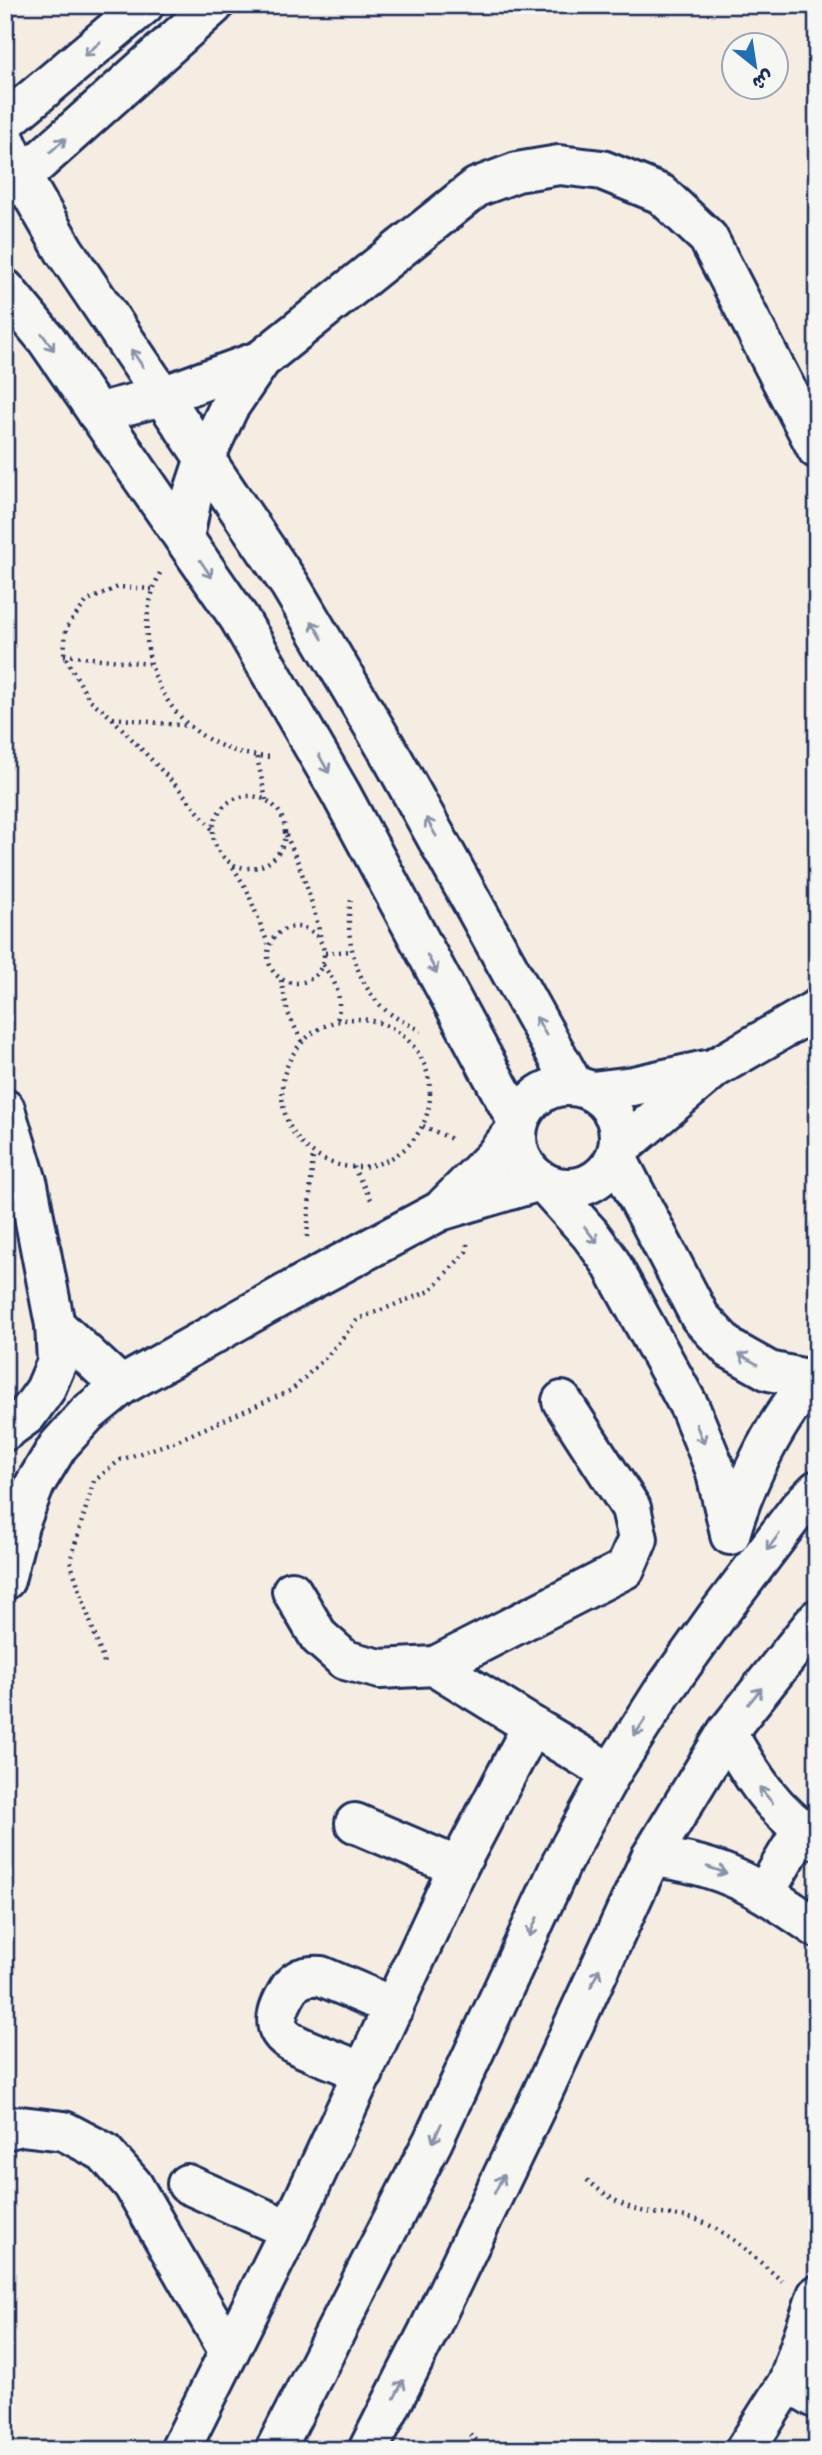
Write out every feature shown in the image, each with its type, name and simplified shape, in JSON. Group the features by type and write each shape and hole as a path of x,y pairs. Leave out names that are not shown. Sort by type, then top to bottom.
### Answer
{"street":[{"path":"5,122 144,5"},
{"path":"14,183 215,5"},
{"path":"5,139 14,183 64,250 290,585 583,1089 606,1102 615,1116 620,1133 617,1153 700,1317 730,1349 769,1371 815,1378 777,1427 755,1468 730,1533 717,1616"},
{"path":"184,538 192,498 205,458 229,407 261,360 477,187 517,172 559,165 602,170 661,194 708,238 817,449"},
{"path":"5,289 47,340 239,618 316,750 474,1040 517,1125 516,1143 520,1158 528,1171 590,1234 609,1260 690,1408 715,1469 730,1533"},
{"path":"97,413 162,396 261,360"},
{"path":"7,1567 35,1484 58,1446 87,1414 121,1386 303,1284 456,1206 542,1183 562,1188 579,1188 595,1182 607,1171 617,1153 715,1068 817,1009"},
{"path":"456,1206 467,1185 517,1125 533,1098 546,1090 559,1086 583,1089 633,1086 715,1068"},
{"path":"5,1109 28,1185 55,1325 57,1362 45,1390 27,1415 5,1431"},
{"path":"55,1325 121,1386"},
{"path":"292,1591 319,1637 345,1660 380,1669 435,1666 625,1569 638,1539 631,1508 562,1401"},
{"path":"275,2450 433,2141 562,1862 611,1773 662,1693 717,1616 799,1508 817,1490"},
{"path":"368,2450 434,2320 541,2096 650,1857 727,1732 817,1619"},
{"path":"435,1666 611,1773"},
{"path":"180,2450 290,2230 458,1867 532,1726"},
{"path":"727,1732 758,1786 779,1810 809,1835 765,1892"},
{"path":"355,1823 458,1867"},
{"path":"650,1857 709,1867 738,1878 765,1892 817,1928"},
{"path":"364,2073 291,2044 279,2029 278,2010 294,1983 311,1976 321,1976 394,2007"},
{"path":"5,2130 21,2126 64,2131 104,2152 133,2185 229,2352"},
{"path":"187,2184 290,2230"},
{"path":"745,2450 802,2391 814,2301"}],"path":[{"path":"184,538 165,562 152,589 145,626 149,664 164,698 189,726 220,746 257,757 287,757 316,750"},
{"path":"152,589 118,587 88,601 66,628 64,655 89,699 112,718 180,790 213,830"},
{"path":"64,655 149,664"},
{"path":"112,718 189,726"},
{"path":"257,757 266,800"},
{"path":"253,796 266,800 277,808 284,821 286,835 311,896 325,953 323,965 316,975 305,982 293,984 281,979 272,969 268,958 269,945 251,899 232,865 221,856 214,843 213,830 217,816 225,804 238,797 253,796"},
{"path":"232,865 246,869 260,867 273,860 282,849 286,835"},
{"path":"372,852 355,882 348,916 351,951 366,986 390,1014 429,1035 474,1040"},
{"path":"269,945 277,934 288,928 301,927 312,931 321,940"},
{"path":"325,953 351,951"},
{"path":"323,965 335,982 341,1003 337,1021"},
{"path":"281,979 288,1013 302,1042"},
{"path":"380,1022 390,1014"},
{"path":"359,1018 380,1022 399,1032 414,1046 425,1064 430,1085 430,1106 411,1144 394,1157 374,1165 353,1167 332,1163 313,1154 298,1139 287,1121 282,1100 282,1079 289,1059 302,1042 318,1029 337,1021 359,1018"},
{"path":"303,1284 313,1154"},
{"path":"104,1663 70,1561 94,1481 120,1460 176,1441 292,1390 358,1319 430,1291 466,1252 456,1206"},
{"path":"587,2180 606,2196 629,2207 652,2213 677,2214 718,2229 814,2301"},
{"path":"470,2434 486,2450"}]}
